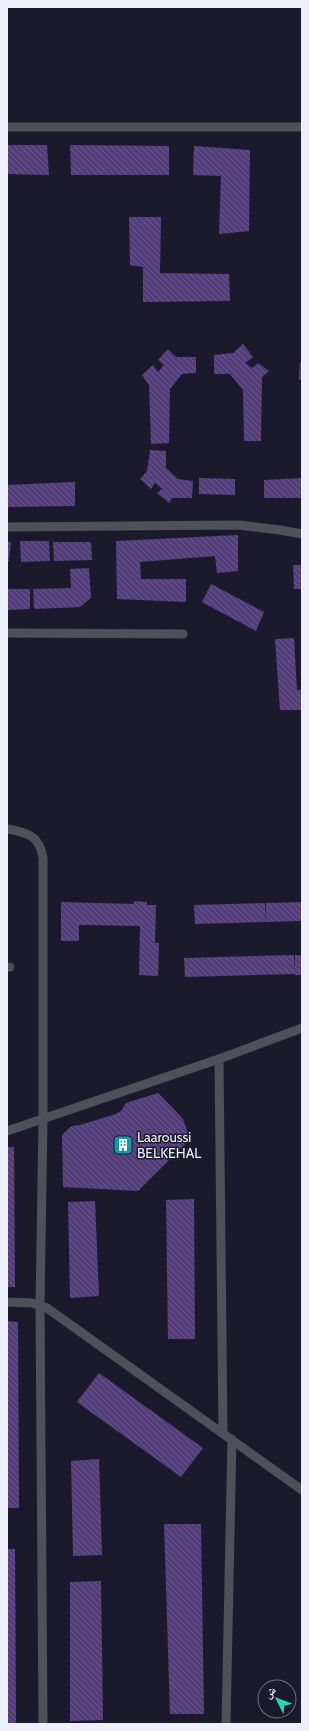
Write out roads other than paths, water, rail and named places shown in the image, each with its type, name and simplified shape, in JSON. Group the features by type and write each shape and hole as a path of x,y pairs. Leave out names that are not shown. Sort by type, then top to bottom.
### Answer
{"street":[{"path":"7,127 302,127"},
{"path":"7,527 238,525 302,534"},
{"path":"7,633 183,634"},
{"path":"7,829 21,831 32,836 38,842 43,858 43,1119 40,1305 43,1724"},
{"path":"7,1131 219,1059 302,1028"},
{"path":"219,1059 224,1433"},
{"path":"7,1302 24,1302 40,1305 54,1312 302,1490"},
{"path":"226,1724 232,1439"}],"place":[{"name":"Laaroussi BELKEHAL","path":"123,1145"}]}
